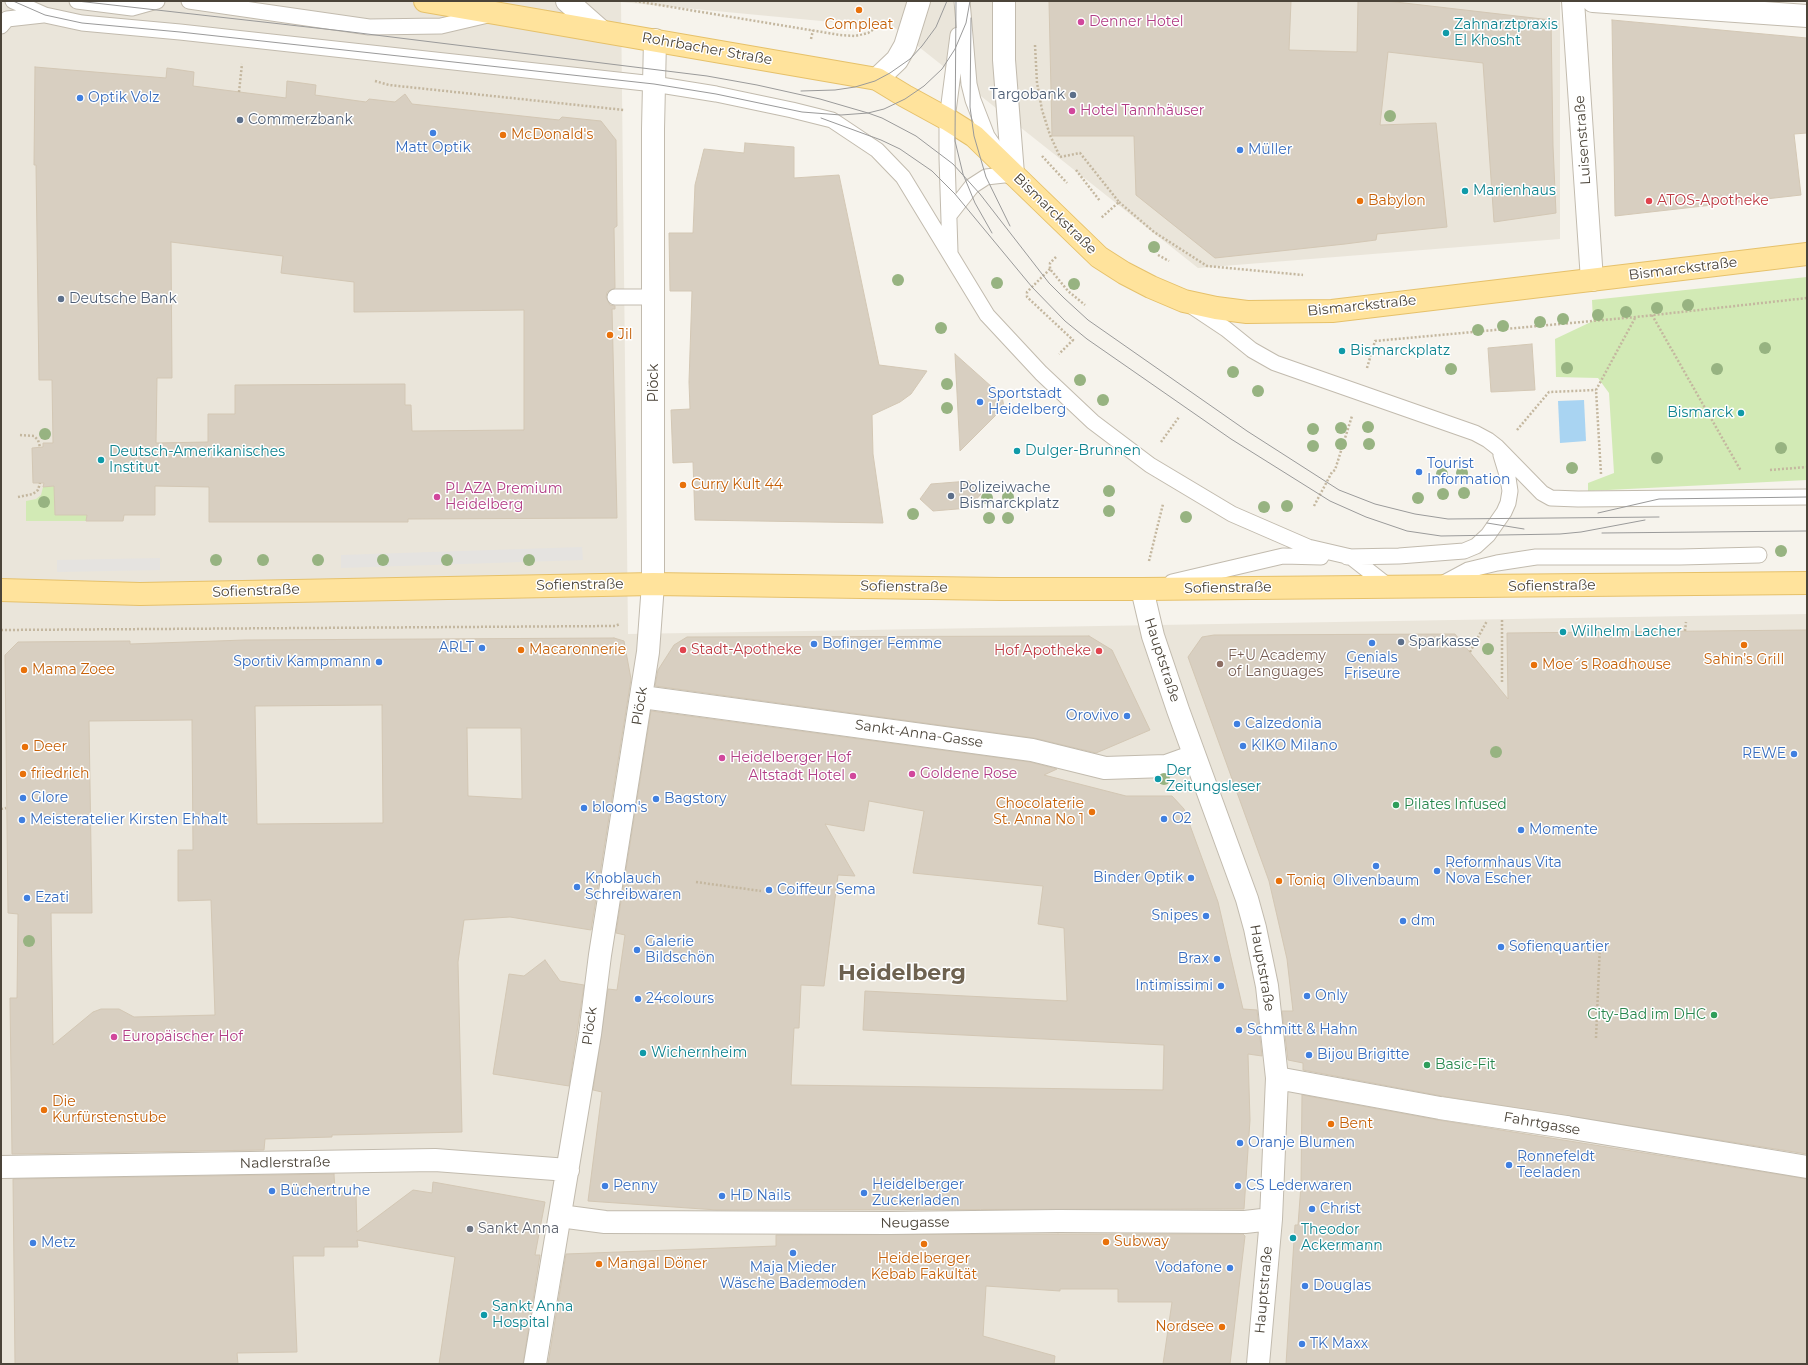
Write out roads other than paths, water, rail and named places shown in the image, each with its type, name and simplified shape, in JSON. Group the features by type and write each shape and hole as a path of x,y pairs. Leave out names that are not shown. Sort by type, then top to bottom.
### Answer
{"main road":[{"name":"Rohrbacher Straße","path":"425,1 472,5 494,13 877,79 974,136"},
{"name":"Bismarckstraße","path":"974,136 1099,257 1124,273 1151,287 1184,301 1216,308 1247,312 1332,311 1807,254"},
{"name":"Sofienstraße","path":"1,590 140,594 653,584 1001,589 1142,589 1807,583"}],"street":[{"path":"567,1 602,31"},
{"path":"877,79 897,60 906,46 919,1"},
{"path":"1004,1 1004,60 1013,174"},
{"name":"Luisenstraße","path":"1573,1 1592,280"},
{"path":"1593,1 1807,16"},
{"name":"Plöck","path":"535,1364 590,1034 600,955 648,652 653,584 655,40"},
{"name":"Hauptstraße","path":"1142,589 1153,636 1194,756 1247,899 1255,928 1267,986 1278,1078 1271,1220 1258,1364"},
{"name":"Sankt-Anna-Gasse","path":"642,697 1032,750 1105,768 1166,766 1194,756"},
{"name":"Fahrtgasse","path":"1278,1078 1440,1108 1566,1127 1807,1167"},
{"name":"Nadlerstraße","path":"1,1167 435,1160 568,1170"},
{"name":"Neugasse","path":"560,1216 605,1222 1245,1222 1271,1220"}],"lane":[{"path":"13,1 45,15 82,23 654,84 794,110 832,120 877,150 903,177 987,314 1041,373 1092,422 1140,458 1232,514 1308,547 1351,557 1388,586"},
{"path":"77,1 132,8 157,1"},
{"path":"189,1 368,28 441,26 494,13"},
{"path":"950,253 950,214 946,158 947,119 962,4"},
{"path":"950,214 972,186 986,177 1013,174 987,136 973,100 969,84 962,4"},
{"path":"1,26 7,20 45,15"},
{"path":"615,297 653,291"},
{"path":"1184,301 1226,329 1252,350 1275,363 1474,433 1497,447 1542,493 1551,498 1807,497"},
{"path":"1142,589 1282,556 1406,556 1464,551 1476,546 1492,529 1504,512 1508,503 1510,491 1508,478 1504,463 1497,447"},
{"path":"1438,586 1468,570 1497,562 1536,557 1680,557 1759,555"}],"water":[{"path":"1584,400 1586,441 1560,443 1558,401"}],"tram line":[{"path":"13,1 45,15 82,23 180,32 654,84 716,94 802,112 841,115 868,113 884,109 905,99 924,86 942,69 955,49 966,23 970,1"},
{"path":"77,1 343,31 707,76 820,99 868,113 882,118 916,136 953,164 980,194 1049,283 1088,320 1247,431 1339,490 1375,504 1415,514 1448,519 1659,517"},
{"path":"801,91 835,90 855,87 875,81 890,73 910,59 922,46 936,27 947,1"},
{"path":"956,1 955,141 963,174 975,203 992,233"},
{"path":"971,18 970,107 974,136 986,177 1010,226"},
{"path":"821,118 881,140 900,149 932,171 955,194 1032,287 1065,321 1087,339 1231,439 1330,501 1366,517 1407,531 1441,536 1560,534 1581,532 1645,520"},
{"path":"1598,513 1659,499 1807,497"},
{"path":"1487,523 1524,529"},
{"path":"1602,533 1807,531"}],"place":[{"name":"Compleat","path":"859,10"},
{"name":"Denner Hotel","path":"1081,22"},
{"name":"Zahnarztpraxis El Khosht","path":"1446,33"},
{"name":"Targobank","path":"1073,95"},
{"name":"Optik Volz","path":"80,98"},
{"name":"Hotel Tannhäuser","path":"1072,111"},
{"name":"Commerzbank","path":"240,120"},
{"name":"Matt Optik","path":"433,133"},
{"name":"McDonald's","path":"503,135"},
{"name":"Müller","path":"1240,150"},
{"name":"Marienhaus","path":"1465,191"},
{"name":"Babylon","path":"1360,201"},
{"name":"ATOS-Apotheke","path":"1649,201"},
{"name":"Deutsche Bank","path":"61,299"},
{"name":"Jil","path":"610,335"},
{"name":"Bismarckplatz","path":"1342,351"},
{"name":"Sportstadt Heidelberg","path":"980,402"},
{"name":"Bismarck","path":"1741,413"},
{"name":"Dulger-Brunnen","path":"1017,451"},
{"name":"Deutsch-Amerikanisches Institut","path":"101,460"},
{"name":"Tourist Information","path":"1419,472"},
{"name":"Curry Kult 44","path":"683,485"},
{"name":"Polizeiwache Bismarckplatz","path":"951,496"},
{"name":"PLAZA Premium Heidelberg","path":"437,497"},
{"name":"Wilhelm Lacher","path":"1563,632"},
{"name":"Sparkasse","path":"1401,642"},
{"name":"Genials Friseure","path":"1372,643"},
{"name":"Bofinger Femme","path":"814,644"},
{"name":"Sahin’s Grill","path":"1744,645"},
{"name":"ARLT","path":"482,648"},
{"name":"Macaronnerie","path":"521,650"},
{"name":"Stadt-Apotheke","path":"683,650"},
{"name":"Hof Apotheke","path":"1099,651"},
{"name":"Sportiv Kampmann","path":"379,662"},
{"name":"F+U Academy of Languages","path":"1220,664"},
{"name":"Moe´s Roadhouse","path":"1534,665"},
{"name":"Mama Zoee","path":"24,670"},
{"name":"Orovivo","path":"1127,716"},
{"name":"Calzedonia","path":"1237,724"},
{"name":"KIKO Milano","path":"1243,746"},
{"name":"Deer","path":"25,747"},
{"name":"REWE","path":"1794,754"},
{"name":"Heidelberger Hof","path":"722,758"},
{"name":"friedrich","path":"23,774"},
{"name":"Goldene Rose","path":"912,774"},
{"name":"Altstadt Hotel","path":"853,776"},
{"name":"Der Zeitungsleser","path":"1158,779"},
{"name":"Glore","path":"23,798"},
{"name":"Bagstory","path":"656,799"},
{"name":"Pilates Infused","path":"1396,805"},
{"name":"bloom's","path":"584,808"},
{"name":"Chocolaterie St. Anna No 1","path":"1092,812"},
{"name":"O2","path":"1164,819"},
{"name":"Meisteratelier Kirsten Ehhalt","path":"22,820"},
{"name":"Momente","path":"1521,830"},
{"name":"Olivenbaum","path":"1376,866"},
{"name":"Reformhaus Vita Nova Escher","path":"1437,871"},
{"name":"Binder Optik","path":"1191,878"},
{"name":"Toniq","path":"1279,881"},
{"name":"Knoblauch Schreibwaren","path":"577,887"},
{"name":"Coiffeur Sema","path":"769,890"},
{"name":"Ezati","path":"27,898"},
{"name":"Snipes","path":"1206,916"},
{"name":"dm","path":"1403,921"},
{"name":"Sofienquartier","path":"1501,947"},
{"name":"Galerie Bildschön","path":"637,950"},
{"name":"Brax","path":"1217,959"},
{"name":"Intimissimi","path":"1221,986"},
{"name":"Only","path":"1307,996"},
{"name":"24colours","path":"638,999"},
{"name":"City-Bad im DHC","path":"1714,1015"},
{"name":"Schmitt & Hahn","path":"1239,1030"},
{"name":"Europäischer Hof","path":"114,1037"},
{"name":"Wichernheim","path":"643,1053"},
{"name":"Bijou Brigitte","path":"1309,1055"},
{"name":"Basic-Fit","path":"1427,1065"},
{"name":"Die Kurfürstenstube","path":"44,1110"},
{"name":"Bent","path":"1331,1124"},
{"name":"Oranje Blumen","path":"1240,1143"},
{"name":"Ronnefeldt Teeladen","path":"1509,1165"},
{"name":"Penny","path":"605,1186"},
{"name":"CS Lederwaren","path":"1238,1186"},
{"name":"Büchertruhe","path":"272,1191"},
{"name":"Heidelberger Zuckerladen","path":"864,1193"},
{"name":"HD Nails","path":"722,1196"},
{"name":"Christ","path":"1312,1209"},
{"name":"Sankt Anna","path":"470,1229"},
{"name":"Theodor Ackermann","path":"1293,1238"},
{"name":"Subway","path":"1106,1242"},
{"name":"Metz","path":"33,1243"},
{"name":"Heidelberger Kebab Fakultät","path":"924,1244"},
{"name":"Maja Mieder Wäsche Bademoden","path":"793,1253"},
{"name":"Mangal Döner","path":"599,1264"},
{"name":"Vodafone","path":"1230,1268"},
{"name":"Douglas","path":"1305,1286"},
{"name":"Sankt Anna Hospital","path":"484,1315"},
{"name":"Nordsee","path":"1222,1327"},
{"name":"TK Maxx","path":"1302,1344"}],"district":[{"name":"Heidelberg","path":"902,974"}]}
